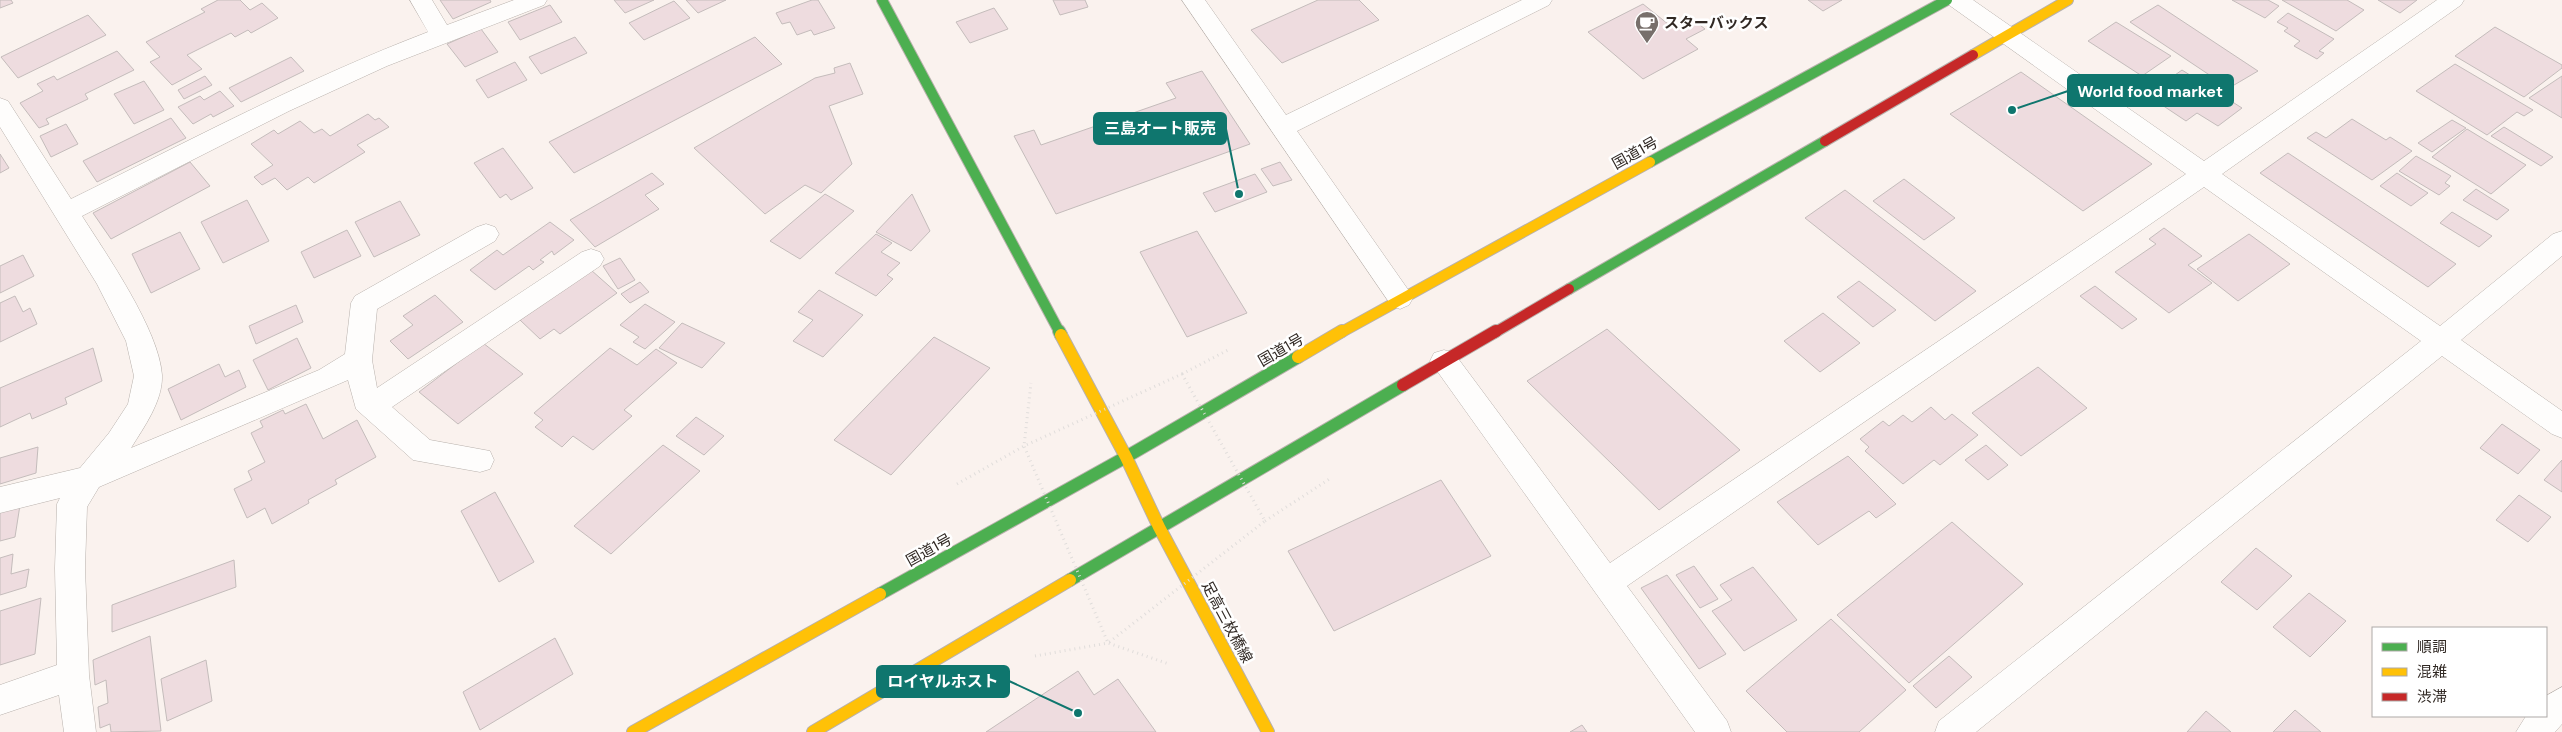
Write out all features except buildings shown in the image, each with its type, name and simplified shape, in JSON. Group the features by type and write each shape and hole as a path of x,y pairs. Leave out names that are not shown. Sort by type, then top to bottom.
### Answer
{"main road":[{"name":"足高三枚橋線","path":"882,0 1126,457 1159,527 1268,732"},
{"name":"国道1号","path":"633,732 1126,457 1400,298 1947,0"},
{"path":"813,732 1159,527 2068,0"}],"street":[{"path":"421,0 442,36"},
{"path":"66,213 281,105 379,60 536,0"},
{"path":"1193,0 1400,298"},
{"path":"1281,128 1541,0"},
{"path":"1957,0 2562,426"},
{"path":"1606,583 2204,174 2453,0"},
{"path":"0,107 107,278 140,341 148,376 142,408 119,442 89,478 72,504 70,568 73,675 80,732"},
{"path":"480,460 423,451 366,401 358,360 364,303 486,234"},
{"path":"1951,732 2441,341 2562,241"},
{"path":"372,406 591,259"},
{"path":"0,500 89,478 329,378 358,360"},
{"path":"1444,361 1715,732"},
{"path":"0,700 73,675"},
{"path":"2532,732 2562,702"}],"path":[{"path":"957,484 1024,446 1182,374 1228,350"},
{"path":"1182,374 1265,521"},
{"path":"1031,383 1024,446 1108,643 1169,664"},
{"path":"1035,656 1108,643 1265,521 1331,478"}],"traffic: fast":[{"path":"882,0 1061,335"},
{"path":"1650,162 1947,0"},
{"path":"1569,289 1825,141"},
{"path":"880,594 1126,457 1298,357"},
{"path":"1070,580 1403,385"}],"traffic: slow":[{"path":"1973,55 2068,0"},
{"path":"1298,357 1400,298 1650,162"},
{"path":"1061,335 1126,457 1159,527 1268,732"},
{"path":"813,732 1070,580"},
{"path":"633,732 880,594"}],"traffic: jam":[{"path":"1825,141 1973,55"},
{"path":"1403,385 1569,289"}],"place":[{"name":"スターバックス","path":"1647,44"},
{"name":"World food market","path":"2012,110"},
{"name":"三島オート販売","path":"1239,194"},
{"name":"ロイヤルホスト","path":"1078,713"}]}
